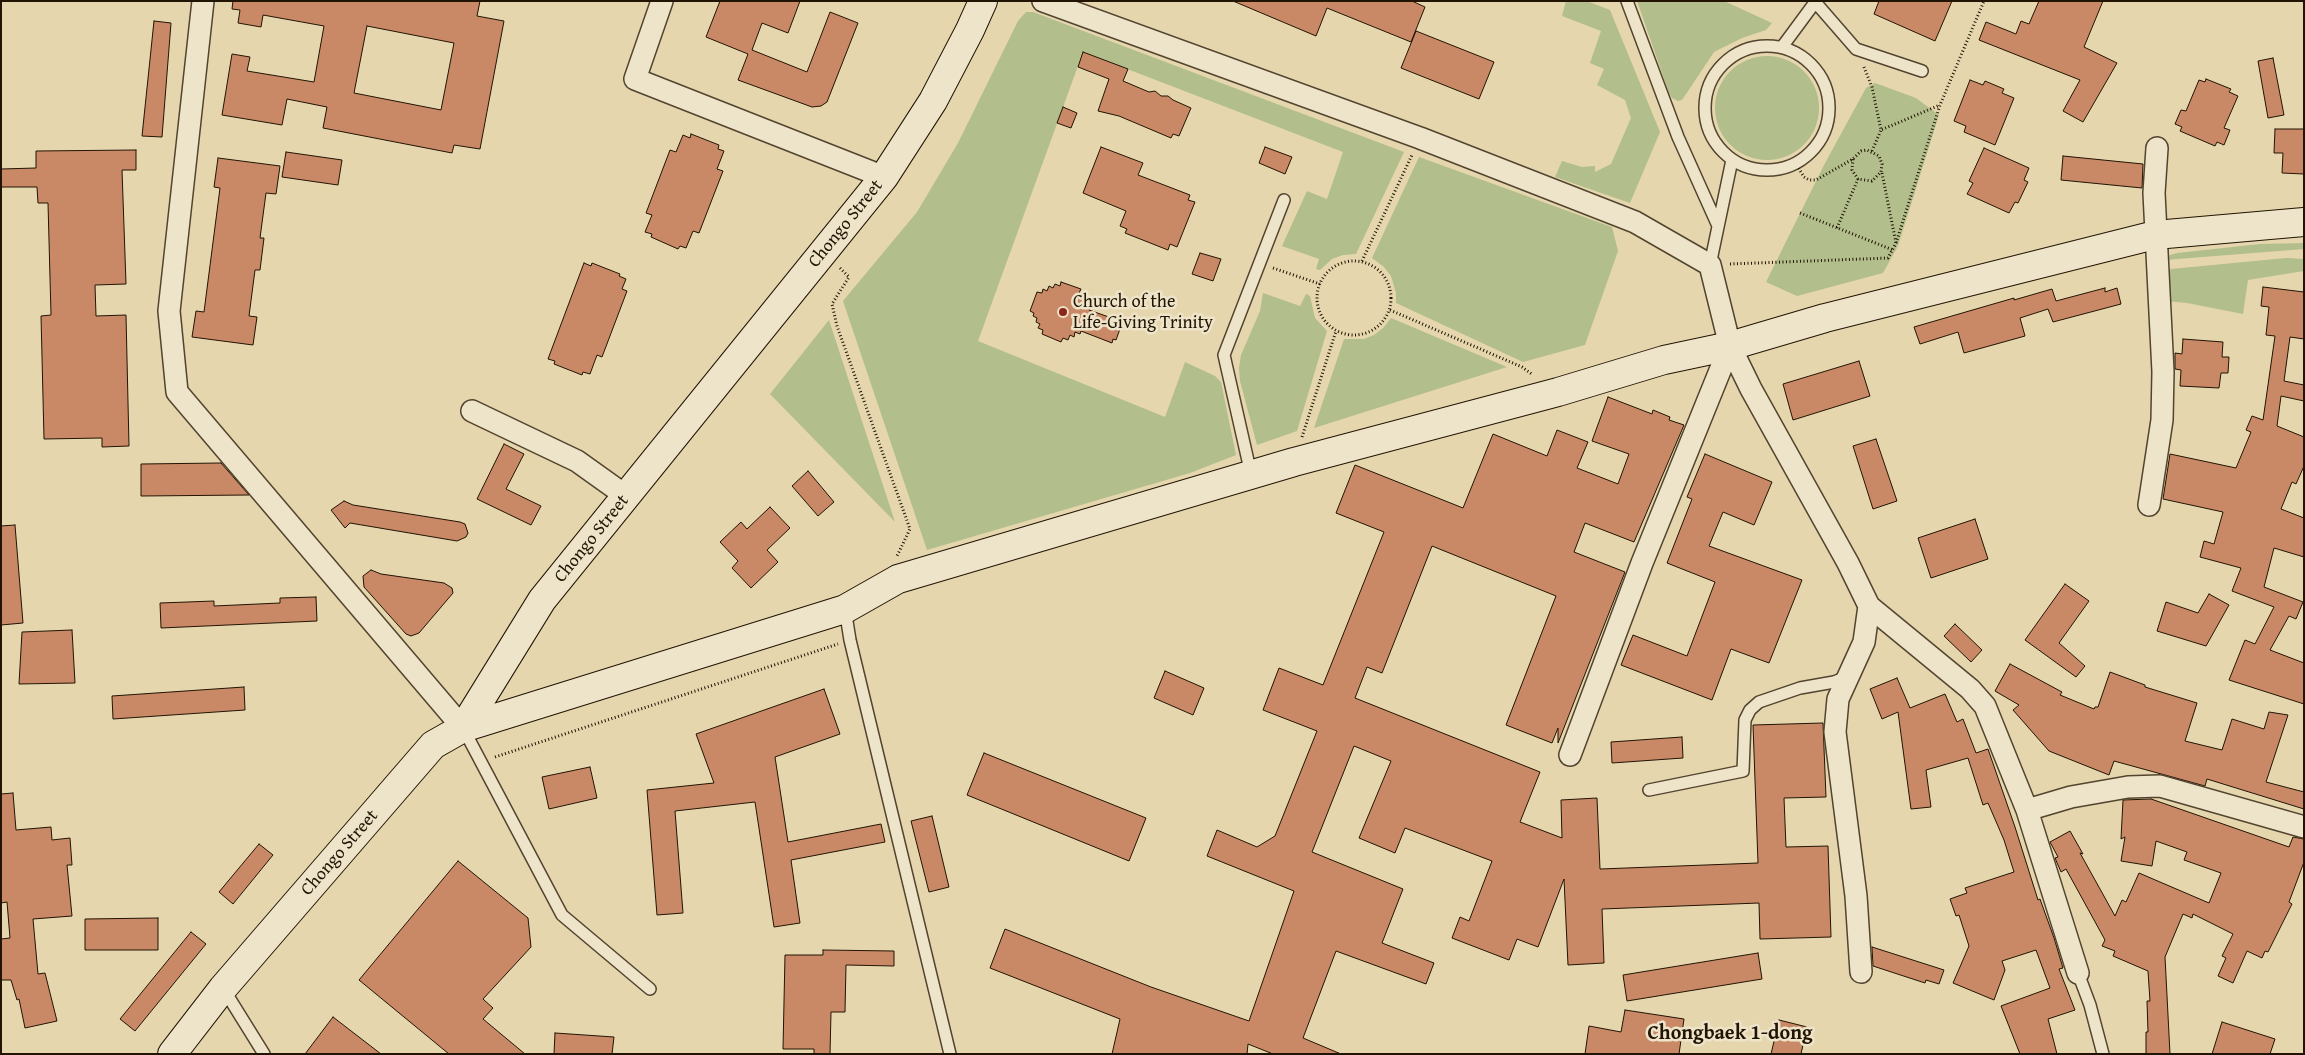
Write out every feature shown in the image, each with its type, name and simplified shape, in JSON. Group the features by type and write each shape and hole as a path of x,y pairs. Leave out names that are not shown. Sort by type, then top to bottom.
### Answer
{"street":[{"path":"203,1 169,311 177,392 462,728 845,609 898,579 1252,474 1558,392 1664,360 1730,346 1825,318 2155,235 2304,222"},
{"path":"662,1 635,79 884,177"},
{"name":"Chongo Street","path":"172,1054 223,988 433,745 462,728 542,600 884,177 933,101 983,1"},
{"path":"1043,1 1420,138 1635,222 1710,265 1730,346 1751,390 1848,563 1869,606 1970,689 1985,706 2027,810 2078,973"},
{"path":"2149,505 2161,429 2163,391 2154,193 2158,148"},
{"path":"1570,755 1642,564 1730,346"},
{"path":"472,411 577,462 626,496"},
{"path":"1861,972 1856,896 1835,732 1838,699 1864,642 1869,606"},
{"path":"2027,810 2072,796 2128,787 2160,786 2304,827"}],"lane":[{"path":"1627,1 1678,137 1718,226"},
{"path":"1782,48 1816,2 1856,49 1922,70"},
{"path":"1765,45 1782,48 1799,55 1813,66 1823,82 1828,99 1828,118 1823,135 1813,150 1796,162 1783,168 1765,170 1748,167 1732,160 1719,148 1709,133 1705,116 1705,98 1710,82 1719,67 1740,52 1765,45"},
{"path":"1710,265 1732,160"},
{"path":"1252,474 1224,355 1284,200"},
{"path":"845,609 850,640 950,1054"},
{"path":"1649,790 1743,771 1746,720 1750,710 1759,702 1800,688 1834,682 1847,676"},
{"path":"462,728 562,915 650,989"},
{"path":"2078,973 2090,1005 2102,1054"},
{"path":"223,988 264,1054"}],"path":[{"path":"1710,265 1888,258 1896,244 1940,105 1984,1"},
{"path":"1856,49 1872,87 1881,130 1872,151"},
{"path":"1881,130 1940,105"},
{"path":"1362,261 1420,138"},
{"path":"1872,151 1881,160 1896,244"},
{"path":"1796,162 1804,177 1816,180 1853,159 1861,152 1872,151"},
{"path":"1853,159 1852,170 1858,179 1872,181 1882,172"},
{"path":"1836,228 1858,179"},
{"path":"1800,213 1892,250"},
{"path":"824,252 849,277 832,304 837,326 910,529 897,553 898,579"},
{"path":"1362,261 1378,269 1386,279 1391,291 1390,310 1384,322 1368,333 1355,336 1336,331 1326,322 1319,310 1317,297 1320,284 1328,272 1339,264 1362,261"},
{"path":"1260,263 1320,284"},
{"path":"1390,310 1522,367 1558,392"},
{"path":"1294,462 1336,331"},
{"path":"481,762 850,640"}],"green space":[{"path":"1566,1 1587,1 1610,10 1660,132 1630,203 1555,177 1562,161 1582,167 1595,166 1595,172 1611,164 1631,118 1625,100 1597,85 1604,69 1590,63 1601,31 1562,16"},
{"path":"1637,1 1724,1 1772,23 1766,30 1742,38 1714,52 1682,100 1678,101 1672,98 1669,93"},
{"path":"1026,12 1033,12 1404,152 1356,254 1343,255 1332,259 1320,270 1316,269 1319,259 1282,246 1307,191 1327,199 1343,152 1083,52 978,341 1165,417 1185,362 1215,376 1221,382 1236,455 1190,473 927,550 843,301 917,212 958,143 1018,21"},
{"path":"1767,56 1787,60 1804,71 1815,88 1819,108 1815,128 1804,145 1787,156 1767,160 1747,156 1730,145 1719,128 1715,108 1719,88 1730,71 1747,60"},
{"path":"1875,83 1916,98 1939,115 1898,246 1883,273 1797,296 1766,282 1824,165 1866,88"},
{"path":"1419,157 1612,227 1618,251 1585,345 1523,362 1396,303 1396,293 1391,276 1384,267 1372,258"},
{"path":"2304,243 2304,249 2165,260 2170,255 2177,253 2260,244"},
{"path":"2286,258 2304,259 2304,271 2248,280 2243,314 2187,303 2166,301 2166,272 2171,269"},
{"path":"1263,293 1300,306 1306,294 1310,296 1315,318 1327,331 1297,431 1257,445 1240,381 1239,368 1241,355 1260,311"},
{"path":"1391,318 1507,367 1314,428 1344,339 1364,339 1374,335"},
{"path":"829,320 895,522 770,394"}],"building":[{"path":"233,1 480,1 477,16 504,21 480,149 454,145 452,153 323,128 327,107 287,99 282,125 222,115 232,54 250,57 247,71 314,82 324,26 263,15 261,27 238,23 240,10 232,9","holes":["367,26 454,43 441,110 354,93"]},
{"path":"720,1 800,1 788,33 762,23 752,50 807,72 830,12 858,23 827,102 821,106 812,107 738,80 748,54 706,37"},
{"path":"1233,1 1412,1 1425,7 1411,42 1327,8 1316,36"},
{"path":"1879,1 1952,1 1935,41 1874,14"},
{"path":"2039,1 2103,1 2084,47 2117,63 2083,122 2063,111 2080,80 1979,40 1986,22 2016,34 2021,21 2029,24"},
{"path":"154,21 171,23 162,137 142,136"},
{"path":"1416,31 1494,62 1479,99 1401,68"},
{"path":"1083,52 1128,69 1123,81 1149,92 1155,91 1161,96 1168,96 1191,108 1179,136 1173,134 1171,138 1119,116 1098,111 1109,79 1078,67"},
{"path":"2273,58 2284,115 2268,118 2258,61"},
{"path":"2206,79 2231,89 2229,92 2238,96 2224,128 2230,130 2224,145 2217,142 2215,146 2180,131 2182,127 2175,124 2181,110 2186,111 2199,80 2205,82"},
{"path":"1970,80 1983,85 1985,81 2004,89 2002,93 2014,98 1995,145 1964,132 1966,126 1954,121"},
{"path":"1063,107 1077,113 1071,128 1057,123"},
{"path":"2275,129 2304,129 2304,174 2282,173 2283,153 2274,153"},
{"path":"691,134 719,145 718,149 724,151 717,169 723,171 699,233 693,231 686,248 680,246 678,249 651,237 652,234 645,232 652,215 646,213 670,150 676,152 683,135 690,138"},
{"path":"1101,147 1143,163 1138,175 1190,195 1188,200 1195,202 1177,247 1170,244 1168,250 1125,233 1127,229 1120,226 1126,211 1083,193"},
{"path":"1265,147 1292,157 1285,174 1259,163"},
{"path":"1984,148 2029,168 2024,180 2028,182 2018,203 2015,202 2009,213 1967,194 1973,183 1969,181"},
{"path":"136,150 136,170 122,170 126,284 95,285 96,316 126,315 129,446 102,447 102,438 44,439 41,316 51,315 48,203 38,203 37,187 1,187 1,169 36,168 36,151"},
{"path":"286,152 342,160 338,185 282,177"},
{"path":"2063,156 2143,164 2142,188 2061,180"},
{"path":"218,158 280,166 276,194 266,193 260,238 264,238 260,270 255,270 249,316 257,317 253,345 192,337 196,311 204,312 220,188 214,187"},
{"path":"1200,253 1221,259 1213,281 1192,274"},
{"path":"584,263 591,266 592,263 620,274 619,276 626,279 622,289 627,291 602,357 597,355 590,374 583,372 582,375 554,364 555,361 548,359"},
{"name":"Church of the Life-Giving Trinity","path":"1061,282 1081,289 1079,293 1085,296 1083,300 1087,301 1086,305 1090,306 1089,310 1120,321 1118,325 1121,326 1116,340 1113,339 1112,343 1081,331 1080,334 1075,332 1074,337 1070,335 1068,340 1063,338 1061,342 1042,334 1043,330 1038,328 1040,324 1036,322 1037,318 1030,311 1037,292 1042,293 1043,289 1047,291 1049,286 1053,288 1055,284 1060,286"},
{"path":"2263,287 2304,292 2304,339 2290,337 2284,381 2304,385 2304,401 2281,396 2277,426 2304,437 2304,466 2296,484 2292,482 2281,509 2304,518 2304,557 2274,548 2264,587 2303,602 2296,619 2289,616 2270,650 2304,663 2304,704 2229,680 2245,640 2255,644 2274,607 2232,591 2241,568 2200,557 2204,541 2214,544 2223,512 2163,499 2170,454 2236,468 2251,432 2246,430 2252,416 2263,420 2275,336 2266,335 2269,307 2261,306"},
{"path":"2105,288 2105,292 2117,288 2121,304 2053,322 2048,309 2020,318 2025,336 1964,353 1958,332 1920,344 1914,327 2052,289 2056,301"},
{"path":"2183,339 2223,342 2222,357 2229,357 2228,373 2221,373 2219,388 2180,386 2181,370 2175,369 2175,353 2182,354"},
{"path":"1859,361 1870,396 1793,420 1783,384"},
{"path":"1608,397 1652,414 1653,410 1670,417 1669,420 1684,425 1634,542 1585,523 1574,552 1625,572 1558,743 1558,728 1552,743 1506,725 1556,596 1432,546 1382,673 1367,667 1355,698 1540,772 1520,822 1562,838 1561,800 1597,798 1600,869 1758,863 1753,725 1823,723 1826,797 1784,798 1786,847 1828,846 1831,937 1760,939 1759,903 1602,909 1604,963 1568,965 1564,879 1538,947 1517,939 1509,960 1452,938 1460,917 1469,921 1492,861 1405,828 1395,853 1359,838 1391,761 1354,746 1312,852 1403,889 1382,943 1434,963 1426,984 1336,951 1303,1038 1341,1054 1273,1054 1248,1044 1247,1054 1112,1054 1120,1019 990,968 1005,929 1151,987 1249,1021 1294,891 1207,856 1217,830 1257,847 1275,836 1317,731 1263,710 1279,668 1323,685 1384,532 1336,513 1355,465 1463,508 1493,434 1547,456 1557,430 1588,442 1577,468 1618,484 1629,454 1592,441"},
{"path":"1876,439 1897,501 1873,509 1853,446"},
{"path":"504,444 524,454 506,489 541,506 531,525 477,499"},
{"path":"1705,454 1772,482 1754,525 1723,512 1709,546 1802,580 1769,663 1731,649 1712,700 1621,665 1633,635 1687,656 1715,582 1667,563 1692,499 1687,497"},
{"path":"221,463 249,495 141,496 141,464"},
{"path":"808,471 834,502 818,516 792,486"},
{"path":"344,501 353,505 460,522 465,524 468,533 466,537 457,541 350,523 345,528 331,510"},
{"path":"770,507 790,528 767,550 778,562 751,588 732,568 738,561 720,542 741,522 747,529"},
{"path":"1975,519 1988,559 1931,578 1918,538"},
{"path":"15,525 23,623 1,625 1,526"},
{"path":"371,570 381,574 444,583 452,588 453,593 419,633 411,636 406,634 364,587 363,576"},
{"path":"2065,584 2089,601 2059,643 2085,666 2076,677 2025,640"},
{"path":"2209,594 2229,605 2206,646 2157,631 2166,602 2198,613"},
{"path":"316,597 317,621 161,628 160,603 214,601 214,606 280,603 280,598"},
{"path":"1955,624 1982,650 1971,662 1944,636"},
{"path":"72,630 75,683 19,684 22,632"},
{"path":"2010,664 2062,692 2060,695 2094,709 2098,707 2110,672 2145,685 2145,687 2197,703 2185,741 2222,750 2232,719 2264,729 2269,712 2288,715 2266,782 2304,792 2304,809 2207,779 2205,786 2114,761 2109,775 2049,751 2013,710 2019,705 1995,691"},
{"path":"1165,671 1204,688 1193,715 1154,698"},
{"path":"1897,678 1910,708 1945,694 1957,722 1963,719 1976,753 1988,749 2038,900 2040,899 2054,938 2063,968 2059,969 2075,1010 2048,1019 2057,1054 2020,1054 2001,1006 2050,988 2036,950 2002,961 2005,970 1994,1000 1953,983 1969,946 1959,915 1956,916 1950,899 1967,893 1965,888 2014,872 2004,840 1988,803 1983,805 1968,758 1926,770 1931,807 1911,809 1898,712 1882,719 1870,689"},
{"path":"244,687 245,710 113,719 112,696"},
{"path":"824,689 840,734 775,757 788,842 881,824 885,842 791,860 800,923 774,927 755,802 675,811 683,913 657,915 647,790 714,783 696,734"},
{"path":"1682,737 1683,758 1612,763 1611,742"},
{"path":"984,753 1146,818 1129,861 967,795"},
{"path":"590,767 597,798 549,809 542,777"},
{"path":"13,793 16,830 51,827 52,840 70,838 72,865 67,865 72,916 33,919 38,974 45,973 57,1021 25,1028 19,999 17,1000 11,980 1,980 1,939 10,938 7,902 1,903 1,794"},
{"path":"2151,799 2289,847 2293,837 2304,839 2304,862 2289,902 2292,904 2268,952 2265,951 2262,958 2247,951 2233,983 2218,976 2226,958 2222,956 2233,934 2193,914 2192,918 2183,914 2165,957 2170,1054 2146,1054 2146,1032 2148,1032 2147,1001 2150,1001 2148,971 2113,956 2115,951 2102,946 2105,940 2066,869 2061,872 2055,858 2058,857 2050,842 2070,831 2115,916 2122,900 2126,902 2139,873 2209,903 2221,873 2184,860 2187,852 2156,841 2152,866 2121,861 2125,837 2121,839 2123,800"},
{"path":"932,816 949,887 929,892 911,821"},
{"path":"259,844 273,855 233,904 219,892"},
{"path":"458,861 528,918 531,947 483,999 493,1008 483,1019 525,1054 449,1054 359,980"},
{"path":"158,918 158,950 85,950 85,919"},
{"path":"191,932 206,944 135,1031 120,1019"},
{"path":"1872,947 1944,970 1939,984 1926,980 1925,983 1873,966"},
{"path":"823,950 894,951 894,966 846,965 845,1012 831,1012 830,1054 814,1054 814,1049 783,1049 785,955 823,955"},
{"path":"1758,953 1762,979 1627,1001 1623,975"},
{"path":"1625,1010 1684,1019 1679,1054 1585,1054 1589,1026 1621,1032"},
{"path":"333,1017 381,1054 305,1054"},
{"path":"1779,1020 1807,1027 1801,1054 1771,1054"},
{"path":"2222,1022 2275,1039 2270,1054 2212,1054"},
{"path":"555,1033 614,1037 612,1054 554,1054"}],"place":[{"name":"Church of the Life-Giving Trinity","path":"1063,312"}],"district":[{"name":"Chongbaek 1-dong","path":"1730,1034"}]}
